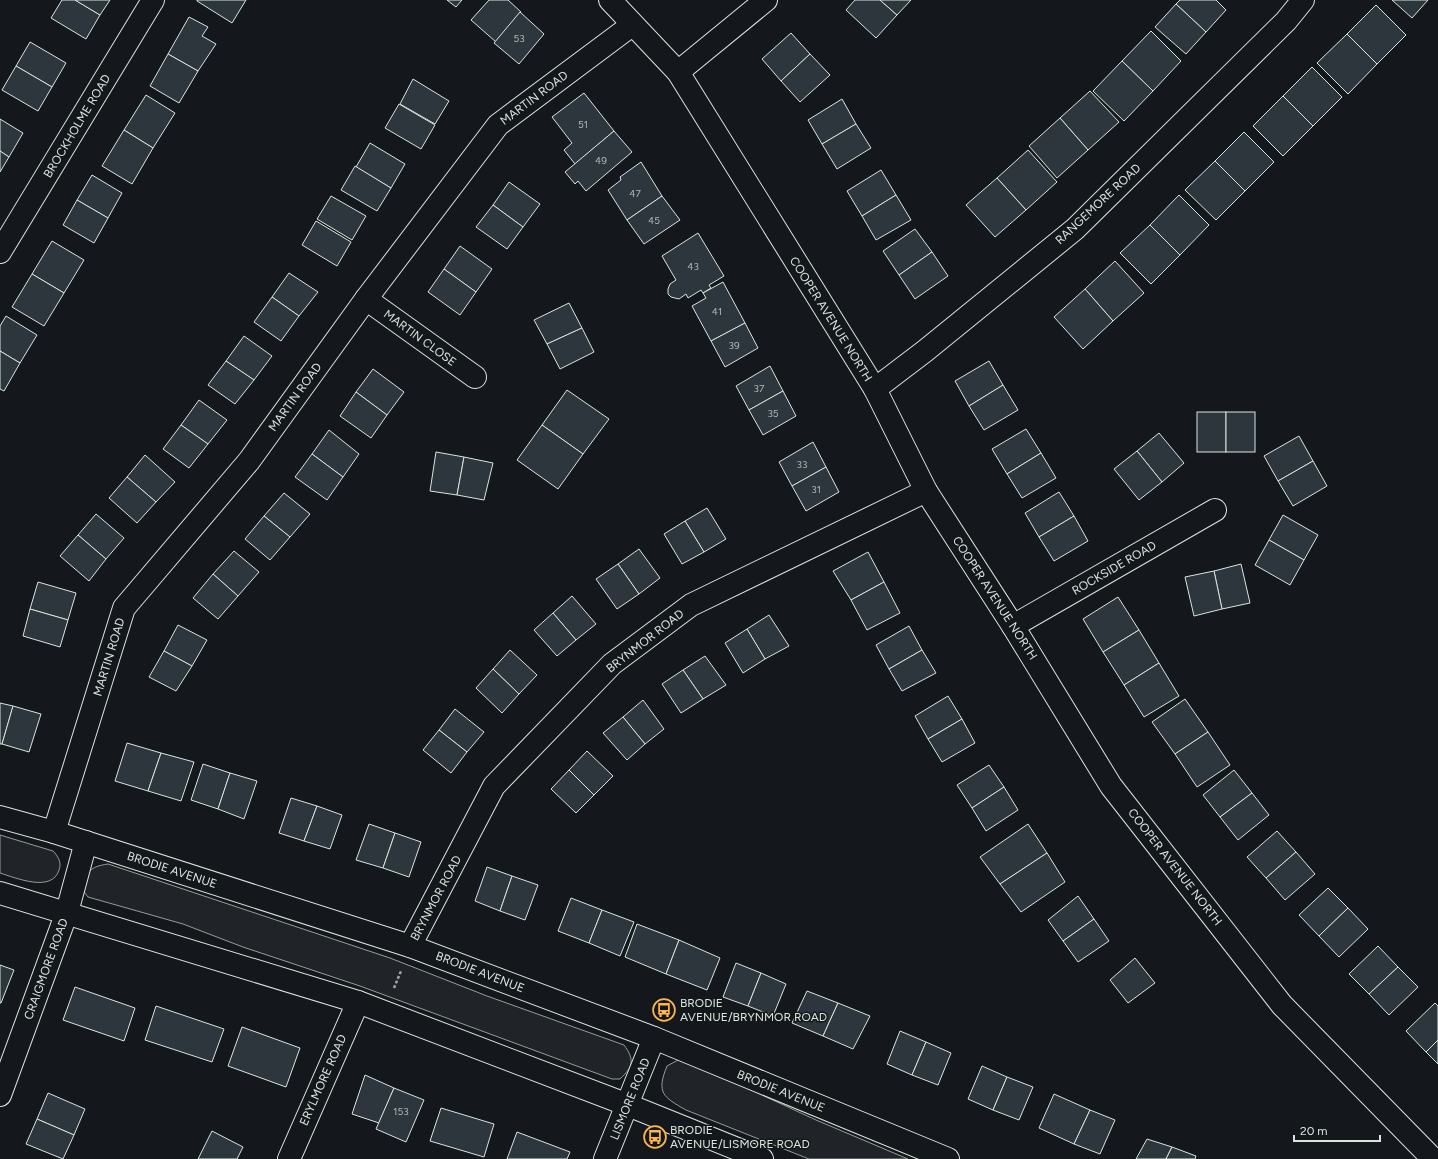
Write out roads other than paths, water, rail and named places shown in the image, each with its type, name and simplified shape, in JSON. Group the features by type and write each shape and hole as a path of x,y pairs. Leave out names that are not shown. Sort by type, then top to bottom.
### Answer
{"street":[{"name":"BROCKHOLME ROAD","path":"0,252 153,0"},
{"name":"COOPER AVENUE NORTH","path":"610,0 678,72 875,389 926,491 1013,626 1111,786 1282,1005 1433,1159"},
{"path":"678,72 766,0"},
{"name":"RANGEMORE ROAD","path":"875,389 925,351 1075,229 1286,21 1303,0"},
{"name":"MARTIN ROAD","path":"54,832 124,608 249,461 366,299 498,126 632,25"},
{"name":"MARTIN CLOSE","path":"366,299 474,377"},
{"name":"BRYNMOR ROAD","path":"410,946 494,786 612,664 691,605 926,491"},
{"name":"ROCKSIDE ROAD","path":"1013,626 1215,510"},
{"name":"BRODIE AVENUE","path":"0,817 86,842 410,946 654,1038 948,1159"},
{"name":"CRAIGMORE ROAD","path":"0,1095 67,912 86,842"},
{"path":"0,893 67,912 358,1002 628,1105 762,1159"},
{"name":"ERYLMORE ROAD","path":"289,1159 358,1002"},
{"name":"LISMORE ROAD","path":"605,1159 654,1038"}],"place":[{"name":"BRODIE AVENUE/BRYNMOR ROAD","path":"664,1010"},
{"name":"BRODIE AVENUE/LISMORE ROAD","path":"655,1137"}]}
